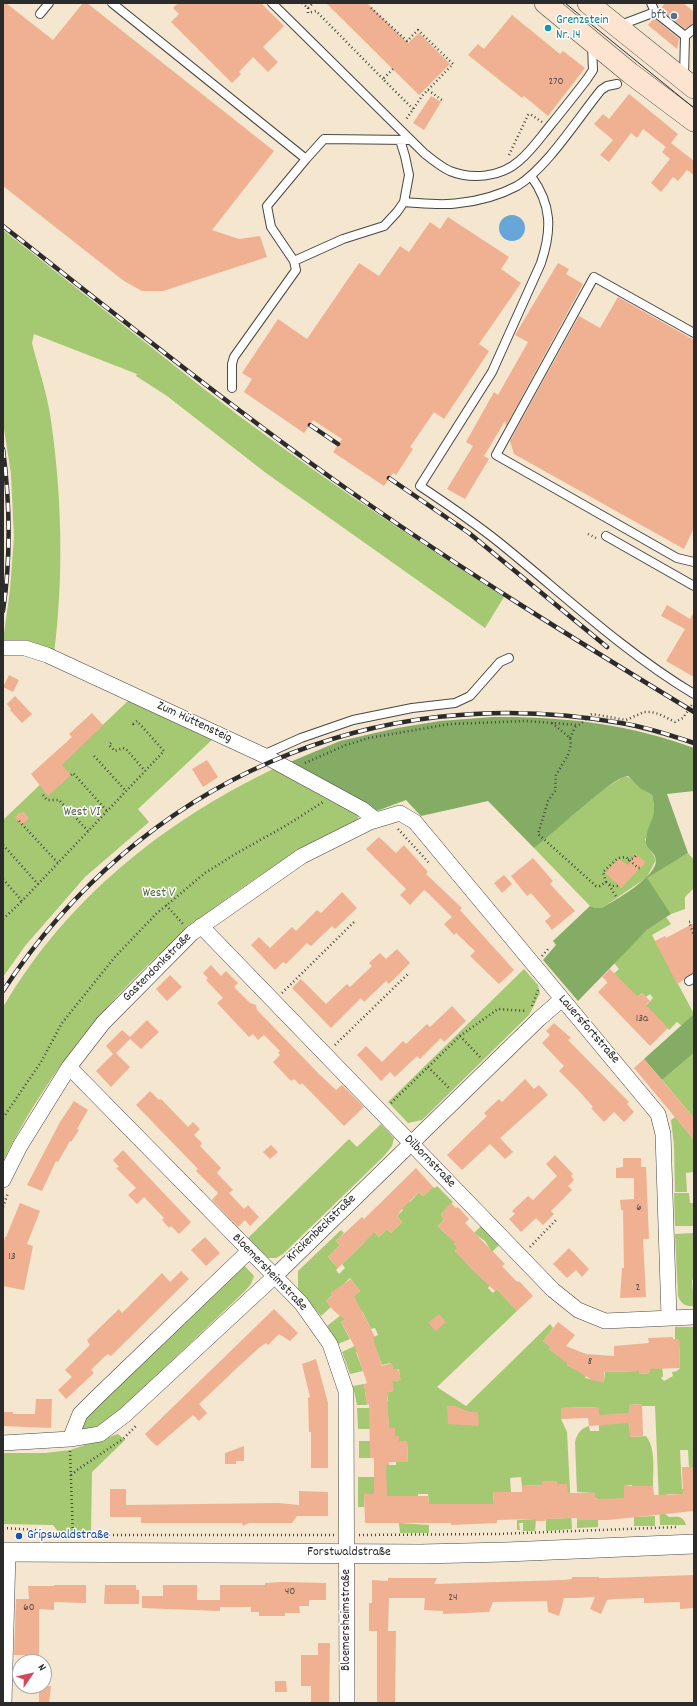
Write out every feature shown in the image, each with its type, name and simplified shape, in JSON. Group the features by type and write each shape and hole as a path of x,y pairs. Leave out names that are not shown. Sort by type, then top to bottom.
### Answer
{"main road":[{"path":"545,3 630,73 694,121"},
{"path":"588,3 689,84"}],"street":[{"name":"Zum Hüttensteig","path":"3,648 25,648 47,655 263,755 362,809 376,820"},
{"name":"Lauersfortstraße","path":"376,820 400,813 415,822 652,1105 661,1120 663,1134 669,1317"},
{"name":"Gastendonkstraße","path":"7,1183 20,1146 69,1067 103,1023 201,926 302,856 376,820"},
{"name":"Dilbornstraße","path":"201,926 553,1290 578,1310 605,1321 694,1317"},
{"name":"Krickenbeckstraße","path":"3,1443 70,1439 100,1434 125,1415 275,1276 539,1019 562,999"},
{"name":"Bloemersheimstraße","path":"69,1067 301,1303 330,1344 346,1392 348,1553 347,1703"},
{"path":"70,1439 80,1414 249,1251"},
{"name":"Forstwaldstraße","path":"5,1552 506,1552 694,1544"},
{"path":"4,1703 5,1552"}],"lane":[{"path":"40,14 49,3"},
{"path":"112,3 306,159"},
{"path":"272,3 410,140 440,165 450,171 479,176 505,170 519,162 588,79 593,70 594,63 590,39"},
{"path":"651,3 655,12 685,36 689,84"},
{"path":"617,26 655,12"},
{"path":"685,36 694,29"},
{"path":"404,202 458,204 481,199 516,186 531,176 601,90 607,86 617,84"},
{"path":"232,388 232,364 234,357 296,270 294,261 271,227 267,206 324,139 410,140"},
{"path":"294,261 343,239 384,226 404,202 409,175 400,140"},
{"path":"531,176 540,188 550,222 547,245 541,263 492,372 420,486 495,539 658,673 694,694"},
{"path":"694,333 594,277 496,455 677,558 694,562"},
{"path":"606,536 694,586"},
{"path":"263,755 301,738 353,720 412,708 455,703 470,696 500,662 509,658"}],"path":[{"path":"302,3 308,8 308,13 315,11 413,109"},
{"path":"308,8 313,3"},
{"path":"371,8 407,41 418,30 453,64 428,90 403,123"},
{"path":"383,79 393,69"},
{"path":"428,90 442,100"},
{"path":"505,160 528,115 532,114 544,123 549,119"},
{"path":"296,774 301,767 315,758 368,738 450,724 526,721 576,725 582,723 592,714 626,720 648,712 659,714 675,722 683,718 690,705 694,703"},
{"path":"3,919 22,901 164,751 137,721 133,724 131,722"},
{"path":"552,722 570,738"},
{"path":"576,725 570,738 571,745 568,755 556,775 555,791 548,801 538,834 596,886 600,886 606,882"},
{"path":"112,743 109,745 115,751 123,748 126,749 145,771"},
{"path":"94,756 126,791"},
{"path":"71,775 73,773 107,811"},
{"path":"42,795 47,800 58,800 88,831"},
{"path":"3,1118 41,1062 62,1023 114,958 156,914 205,873 318,806 327,799"},
{"path":"18,821 58,863"},
{"path":"397,828 434,868"},
{"path":"3,845 38,884"},
{"path":"628,860 634,858 637,854"},
{"path":"617,898 610,885 606,882 603,872 618,858 626,857 638,868 642,868"},
{"path":"634,865 634,871"},
{"path":"3,879 22,901"},
{"path":"610,885 619,886"},
{"path":"281,994 356,920"},
{"path":"694,921 689,922 694,936"},
{"path":"333,1047 409,973"},
{"path":"389,1105 460,1036 498,1009 530,1012 540,985"},
{"path":"276,988 286,999"},
{"path":"460,1036 491,1067"},
{"path":"428,1067 458,1098"},
{"path":"3,1207 7,1183"},
{"path":"521,1256 557,1219"},
{"path":"72,1475 77,1470 123,1439 140,1422"},
{"path":"70,1439 73,1552"}],"green space":[{"path":"3,230 240,417 390,522 504,597 485,628 266,473 167,396 136,376 137,374 34,334 32,343 50,414 59,504 59,594 54,654 3,641 10,590 14,537 11,474 3,422"},
{"name":"West VI","path":"131,698 214,738 138,809 149,822 85,877 25,946 3,977 3,820"},
{"path":"493,717 544,718 595,723 645,733 694,748 694,791 667,794 688,853 647,878 671,914 647,930 578,1001 543,960 556,945 553,941 590,906 602,908 643,881 650,874 656,860 646,842 647,832 654,814 652,795 640,788 628,776 620,779 596,796 534,848 488,801 421,816 406,800 374,812 283,765 340,741 397,728 440,721"},
{"name":"West V","path":"275,768 360,814 357,820 301,850 248,884 198,921 152,961 109,1005 70,1053 34,1105 3,1161 3,1007 28,968 57,931 88,898 121,867 194,813 234,789"},
{"path":"625,776 652,795 654,812 645,840 656,860 647,877 688,853 694,860 694,888 685,897 685,909 671,914 646,878 602,908 590,906 534,848 596,794"},
{"path":"666,917 671,924 652,935 694,1014 682,1026 677,1022 669,1030 647,1008 641,1011 653,998 650,994 646,997 642,993 632,1002 606,981 619,969 614,963 647,930"},
{"path":"524,969 538,985 540,993 529,1015 422,1120 408,1123 388,1102"},
{"path":"694,1014 694,1053 662,1080 644,1059"},
{"path":"694,1053 694,1118 662,1080"},
{"path":"675,1117 694,1140 694,1172 686,1173 687,1192 675,1192 674,1145 671,1120"},
{"path":"381,1124 394,1138 392,1146 384,1156 283,1254 276,1258 268,1258 248,1238 349,1139 357,1147"},
{"path":"437,1186 453,1202 441,1214 444,1220 438,1226 446,1234 463,1236 454,1244 458,1248 455,1251 491,1284 488,1288 493,1293 497,1289 517,1311 437,1387 466,1406 550,1324 553,1328 543,1341 551,1347 549,1349 557,1355 569,1360 567,1365 574,1369 575,1366 587,1372 585,1378 604,1382 605,1372 639,1371 639,1374 650,1373 649,1349 661,1351 663,1376 661,1378 664,1381 673,1376 672,1372 677,1371 680,1368 679,1340 675,1339 675,1327 694,1327 694,1467 689,1467 688,1450 680,1450 682,1489 686,1490 686,1494 667,1494 668,1513 664,1513 669,1517 681,1518 686,1525 660,1525 655,1406 642,1406 641,1404 629,1405 630,1437 646,1436 649,1441 653,1453 653,1486 639,1486 640,1498 633,1498 632,1485 624,1486 624,1498 599,1519 597,1498 595,1498 595,1493 577,1492 575,1442 577,1436 586,1427 589,1426 590,1431 599,1431 599,1407 561,1408 561,1419 567,1432 572,1529 546,1531 546,1519 568,1518 567,1484 557,1484 556,1481 542,1481 542,1485 522,1486 521,1477 510,1478 511,1492 493,1493 494,1504 429,1504 428,1494 418,1494 418,1500 400,1500 364,1494 364,1507 358,1507 358,1477 386,1477 386,1465 396,1465 396,1462 408,1462 407,1441 399,1441 399,1436 395,1436 395,1428 389,1428 388,1415 370,1415 370,1429 358,1429 357,1408 382,1408 382,1403 388,1401 387,1392 393,1391 392,1381 400,1380 399,1369 393,1370 391,1363 382,1365 375,1346 356,1352 363,1371 350,1374 342,1352 378,1335 375,1328 371,1329 362,1311 341,1322 350,1339 338,1344 327,1326 350,1308 346,1302 360,1291 350,1278 326,1301 331,1307 321,1316 298,1289 298,1271 341,1230 344,1233 336,1241 340,1245 328,1257 338,1268 336,1270 339,1274 345,1268 342,1264 364,1243 371,1228 379,1237 387,1229 391,1233 402,1222 397,1216 403,1210 400,1207 408,1200 410,1202 419,1192 423,1196 433,1187 435,1188"},
{"path":"674,1193 689,1193 690,1203 694,1203 694,1226 675,1226"},
{"path":"481,1226 499,1245 492,1252 485,1241 474,1233"},
{"path":"694,1233 694,1279 692,1280 694,1306 691,1306 682,1303 678,1296 675,1234"},
{"path":"243,1264 254,1276 251,1284 244,1292 118,1412 96,1427 81,1429 82,1421"},
{"path":"364,1384 367,1405 357,1405 353,1386"},
{"path":"118,1434 125,1440 92,1472 91,1533 59,1533 53,1525 3,1524 3,1453 45,1453 70,1450"},
{"path":"359,1441 370,1441 370,1458 359,1458"},
{"path":"655,1516 655,1526 634,1526 634,1517"},
{"path":"536,1519 535,1531 523,1531 523,1523 519,1523 520,1530 517,1530 517,1520"},
{"path":"598,1519 598,1527 577,1528 577,1520"},
{"path":"399,1523 429,1525 429,1533 400,1533"}],"water":[{"path":"512,215 521,219 525,228 521,237 512,241 503,237 499,228 503,219"}],"building":[{"path":"3,3 6,3 53,40 83,3 87,3 274,151 212,230 239,239 260,236 267,257 163,291 142,291 124,281 3,186"},
{"path":"178,3 261,3 284,26 263,47 278,62 268,72 253,57 239,72 241,74 232,83 171,22 179,14 173,8"},
{"path":"326,3 367,3 408,43 419,33 450,64 419,95"},
{"path":"665,3 683,3 694,12 694,24 685,29 660,9"},
{"path":"512,15 560,54 563,51 585,68 548,116 524,96 522,98 468,55 478,44 484,49"},
{"path":"654,18 679,39 677,49 648,25"},
{"path":"629,94 678,134 671,143 694,161 694,175 687,170 678,181 673,177 661,192 651,183 670,159 662,152 666,147 643,129 637,138 631,133 609,162 600,155 613,140 594,124 603,114 609,119"},
{"path":"431,96 441,102 424,130 413,123"},
{"path":"448,217 509,257 501,269 521,283 479,344 489,351 444,419 434,412 410,447 413,449 396,475 393,473 384,486 333,452 342,439 313,420 304,433 244,392 252,379 242,373 278,319 307,339 359,263 379,276 400,246 409,252 430,222 440,229"},
{"path":"558,263 569,269 566,274 583,284 506,426 505,421 484,456 489,459 465,499 447,489 473,446 466,442 494,392 498,395 528,342 515,335"},
{"path":"618,297 694,340 694,528 684,549 514,454 510,441 579,316 600,328"},
{"path":"667,605 690,619 694,612 694,677 666,661 685,629 661,616"},
{"path":"9,675 19,680 13,692 3,687"},
{"path":"15,696 32,714 22,723 10,710 11,709 7,704"},
{"path":"92,713 103,725 62,765 71,775 48,796 31,774 72,737 69,734"},
{"path":"207,760 218,777 203,787 192,769"},
{"path":"24,812 29,818 22,825 15,817 19,813"},
{"path":"379,837 396,853 404,845 428,872 426,874 462,908 460,910 514,970 499,984 470,956 475,951 456,933 454,935 444,924 452,917 429,894 424,890 410,905 400,895 406,889 366,849"},
{"path":"636,854 646,862 621,888 605,873 618,859 628,865"},
{"path":"533,858 553,881 550,884 575,911 552,930 545,921 551,916 531,893 527,896 511,876"},
{"path":"504,875 512,884 502,893 494,883"},
{"path":"342,892 357,908 335,929 332,926 311,946 307,943 286,964 283,962 275,970 251,945 259,937 270,948 292,927 296,931 317,910 321,913"},
{"path":"694,923 694,973 677,984 655,941 665,936 666,938"},
{"path":"397,949 410,963 389,984 386,981 364,1002 361,998 331,1028 292,988 301,979 326,1004 347,984 350,987 372,966 369,963 380,953 386,959"},
{"path":"211,965 221,976 226,971 238,983 234,987 250,1003 256,1005 257,1010 336,1090 342,1085 364,1107 344,1126 302,1083 300,1085 294,1079 291,1081 273,1062 280,1055 278,1053 280,1051 264,1035 258,1040 253,1034 249,1037 217,1003 223,998 206,980 208,978 203,973"},
{"path":"610,969 638,997 642,993 650,1001 646,1005 668,1028 650,1046 598,992 608,982 602,977"},
{"path":"170,975 182,987 167,1001 156,989"},
{"path":"452,1006 466,1021 444,1042 441,1038 420,1059 417,1056 395,1077 390,1072 381,1081 357,1055 366,1046 382,1062 403,1041 406,1044 427,1024 430,1027"},
{"path":"147,1020 159,1032 141,1049 130,1039 116,1053 130,1067 111,1087 96,1071 113,1054 106,1046 122,1030 130,1037"},
{"path":"554,1023 571,1038 568,1040 629,1102 627,1104 634,1112 624,1122 614,1112 604,1122 591,1108 593,1107 579,1091 559,1071 564,1066 542,1043 550,1035 546,1031"},
{"path":"644,1059 694,1118 694,1140 634,1068"},
{"path":"525,1079 534,1089 539,1085 548,1095 500,1138 513,1152 505,1159 490,1144 462,1170 447,1155 487,1116 484,1113 499,1099 502,1102"},
{"path":"150,1091 159,1100 161,1099 188,1127 193,1122 200,1129 194,1135 202,1143 200,1146 221,1168 217,1173 233,1190 229,1193 244,1209 248,1205 259,1217 250,1226 245,1220 238,1227 212,1200 218,1193 196,1171 198,1169 136,1105"},
{"path":"74,1101 88,1110 77,1129 79,1130 71,1142 70,1141 58,1162 56,1161 42,1191 27,1185 60,1122"},
{"path":"271,1145 278,1152 270,1159 263,1152"},
{"path":"123,1150 191,1222 179,1234 171,1226 169,1228 162,1220 164,1218 144,1197 137,1204 128,1195 136,1188 116,1168 119,1167 113,1160"},
{"path":"555,1155 573,1174 571,1176 574,1180 568,1186 572,1190 551,1211 554,1214 543,1225 536,1218 521,1232 509,1219 515,1214 512,1211 528,1196 533,1200 557,1176 546,1164"},
{"path":"623,1158 641,1158 641,1167 646,1167 649,1239 643,1239 646,1297 620,1298 622,1268 624,1268 623,1210 621,1210 620,1200 634,1199 634,1178 616,1178 616,1168 623,1167"},
{"path":"416,1168 433,1187 423,1196 419,1192 402,1209 397,1216 402,1222 391,1233 387,1229 379,1237 375,1232 338,1268 328,1257 340,1245 336,1241 362,1217 364,1219"},
{"path":"20,1203 40,1211 27,1244 33,1246 24,1290 3,1286 3,1246 5,1237"},
{"path":"451,1203 456,1208 458,1207 469,1219 465,1223 505,1264 502,1266 533,1296 517,1311 497,1289 495,1291 472,1270 455,1251 458,1248 454,1244 455,1243 438,1226 444,1220 441,1214"},
{"path":"205,1237 220,1253 206,1266 191,1250"},
{"path":"569,1248 589,1269 582,1277 576,1270 567,1278 553,1264"},
{"path":"181,1271 189,1279 111,1356 108,1354 103,1358 91,1370 94,1373 66,1399 58,1390 72,1377 65,1370 90,1345 87,1340 119,1309 122,1313 162,1273 170,1282"},
{"path":"351,1279 360,1291 354,1296 375,1337 373,1338 382,1366 392,1363 393,1370 398,1369 401,1380 392,1381 394,1391 387,1392 389,1428 395,1428 395,1436 399,1436 399,1441 407,1441 408,1462 389,1462 389,1465 386,1465 387,1496 428,1496 429,1504 494,1504 493,1492 522,1492 522,1486 542,1485 542,1481 557,1481 557,1484 567,1484 567,1493 595,1493 595,1498 598,1499 624,1498 624,1486 653,1486 654,1495 683,1494 682,1467 694,1467 694,1511 608,1520 577,1520 577,1518 546,1519 545,1521 536,1521 536,1519 497,1520 497,1523 451,1525 451,1523 365,1523 364,1494 374,1494 374,1458 370,1458 369,1404 367,1405 364,1384 367,1383 355,1347 341,1322 345,1320 333,1310 326,1301 332,1296 330,1293"},
{"path":"274,1309 298,1333 290,1341 279,1334 268,1345 266,1343 260,1347 199,1404 207,1413 199,1421 193,1415 157,1446 152,1442 145,1434"},
{"path":"439,1314 446,1322 436,1331 428,1323"},
{"path":"558,1322 575,1335 566,1346 586,1354 614,1356 614,1346 649,1343 648,1338 673,1337 673,1339 679,1339 680,1368 650,1369 650,1373 639,1374 639,1371 604,1372 604,1382 594,1381 567,1365 567,1363 549,1349 551,1347 543,1341"},
{"path":"316,1359 328,1403 328,1468 311,1468 311,1432 309,1432 308,1398 310,1397 302,1364"},
{"path":"36,1399 52,1399 51,1428 3,1426 3,1412 13,1412 13,1414 35,1414"},
{"path":"642,1404 643,1436 630,1437 630,1423 589,1426 588,1418 561,1419 561,1408 599,1407 599,1415 629,1413 629,1405"},
{"path":"447,1406 455,1406 470,1412 478,1412 479,1426 448,1424"},
{"path":"244,1446 244,1461 236,1461 236,1464 225,1464 225,1453"},
{"path":"110,1489 126,1489 126,1505 278,1503 299,1505 299,1491 328,1492 328,1516 297,1516 292,1523 249,1523 243,1526 242,1523 141,1523 141,1517 110,1517"},
{"path":"694,1575 694,1608 680,1609 680,1602 644,1603 644,1598 614,1599 607,1600 601,1614 590,1609 595,1597 564,1598 559,1616 548,1612 547,1601 493,1602 489,1612 443,1614 443,1611 424,1610 425,1598 389,1598 388,1631 396,1631 395,1703 377,1703 377,1631 369,1631 369,1603 372,1603 372,1580 388,1581 388,1578 437,1578 434,1584 564,1580 572,1579 572,1577 607,1578"},
{"path":"265,1583 326,1583 326,1600 309,1600 309,1606 299,1606 300,1613 285,1613 285,1616 259,1616 259,1612 251,1612 251,1607 220,1607 220,1611 142,1608 142,1596 163,1596 163,1585 197,1585 197,1600 220,1600 220,1585 265,1585"},
{"path":"86,1585 86,1603 54,1602 54,1610 39,1609 39,1654 14,1654 16,1599 29,1599 28,1586"},
{"path":"105,1585 136,1585 136,1590 139,1590 139,1604 104,1604"},
{"path":"318,1643 330,1643 329,1703 311,1703 311,1686 301,1686 301,1655 318,1655"},
{"path":"275,1681 286,1681 287,1692 275,1692"},
{"path":"39,1694 50,1694 49,1703 39,1703"}],"tram line":[{"path":"565,3 694,108"}],"railway":[{"path":"3,226 133,329 309,462 354,494 480,579 694,712"},
{"path":"310,425 338,444"},
{"path":"3,449 9,530 6,591 3,611"},
{"path":"389,478 469,533 607,647"},
{"path":"3,991 59,917 123,854 194,802 271,762 353,733 440,717 529,713 621,723 694,743"}],"place":[{"name":"bft","path":"674,16"},
{"name":"Grenzstein Nr. 14","path":"548,28"},
{"name":"Gripswaldstraße","path":"19,1536"}]}
